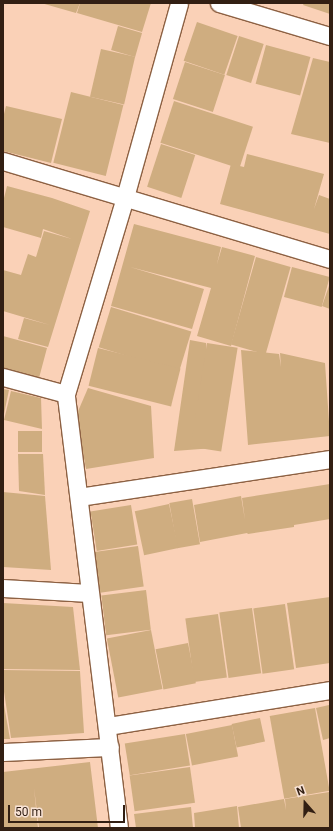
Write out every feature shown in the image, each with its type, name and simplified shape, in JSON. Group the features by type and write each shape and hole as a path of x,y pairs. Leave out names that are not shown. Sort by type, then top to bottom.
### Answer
{"street":[{"path":"119,828 108,726 66,394 125,197 179,3"},
{"path":"219,3 330,36"},
{"path":"3,161 330,259"},
{"path":"3,376 66,394"},
{"path":"79,497 330,459"},
{"path":"3,588 90,593"},
{"path":"108,726 330,690"},
{"path":"3,752 110,748"}],"building":[{"path":"41,3 80,3 76,13"},
{"path":"80,3 151,3 142,32 77,13"},
{"path":"304,3 330,3 330,14 303,5"},
{"path":"197,22 238,36 224,75 184,61"},
{"path":"118,26 142,33 135,57 111,50"},
{"path":"239,36 264,44 251,83 226,75"},
{"path":"266,45 310,57 300,96 256,84"},
{"path":"101,49 135,57 124,105 90,97"},
{"path":"313,58 330,62 330,143 291,134"},
{"path":"185,62 225,75 213,112 173,99"},
{"path":"71,92 123,105 106,176 53,163"},
{"path":"174,101 253,127 239,168 160,143"},
{"path":"6,106 62,119 51,163 3,151 3,118"},
{"path":"161,144 195,155 181,198 147,187"},
{"path":"247,154 324,174 314,209 319,195 330,199 330,234 220,204 231,164 244,167"},
{"path":"7,186 52,198 90,211 48,347 18,339 24,318 50,325 3,311 3,270 21,275 28,254 36,257 44,231 72,239 43,229 41,238 3,227 3,202"},
{"path":"134,224 221,247 217,264 222,247 255,256 231,346 197,336 211,288 130,267 204,289 192,329 111,306"},
{"path":"256,257 291,267 266,354 231,344"},
{"path":"292,267 330,277 322,307 284,297"},
{"path":"330,283 330,309 322,306"},
{"path":"111,307 191,332 179,372 99,347"},
{"path":"3,336 47,348 39,378 3,368"},
{"path":"190,340 206,343 214,448 174,451"},
{"path":"207,343 238,348 221,452 191,447"},
{"path":"98,348 180,369 171,406 89,386"},
{"path":"241,350 279,354 281,367 280,353 325,363 330,436 248,445"},
{"path":"88,388 151,406 154,458 86,469 76,416"},
{"path":"3,389 9,390 4,414 3,414"},
{"path":"11,391 41,398 42,429 4,420"},
{"path":"18,431 42,431 42,452 18,452"},
{"path":"18,454 43,454 45,495 19,491"},
{"path":"330,484 330,519 294,525 294,527 247,533 200,542 194,505 241,496 245,520 242,498"},
{"path":"3,492 45,496 51,570 3,567"},
{"path":"192,499 200,544 177,548 169,503"},
{"path":"169,504 178,548 144,555 135,511"},
{"path":"131,505 137,545 97,551 91,511"},
{"path":"138,546 144,587 100,593 94,552"},
{"path":"146,590 151,630 106,635 101,595"},
{"path":"330,597 330,663 296,668 287,603"},
{"path":"3,603 73,607 80,670 3,669"},
{"path":"285,604 294,669 262,674 253,608"},
{"path":"252,608 261,673 229,678 219,613"},
{"path":"218,614 227,677 194,682 185,619"},
{"path":"151,630 162,689 118,697 107,639"},
{"path":"188,643 196,683 163,690 156,649"},
{"path":"3,670 80,671 84,733 11,738 3,685"},
{"path":"3,699 10,739 3,739"},
{"path":"329,705 330,738 323,740 316,708"},
{"path":"315,708 330,791 284,799 270,716"},
{"path":"260,718 265,741 237,748 232,724"},
{"path":"232,725 238,756 192,765 186,734"},
{"path":"185,734 190,766 130,775 125,744"},
{"path":"90,762 98,828 39,828 34,788 38,828 3,828 3,772"},
{"path":"190,767 195,803 135,811 130,775"},
{"path":"329,792 330,828 241,828 238,807 284,799 286,810 285,799"},
{"path":"237,806 239,828 195,828 194,813"},
{"path":"191,807 193,828 136,828 134,814"}]}
